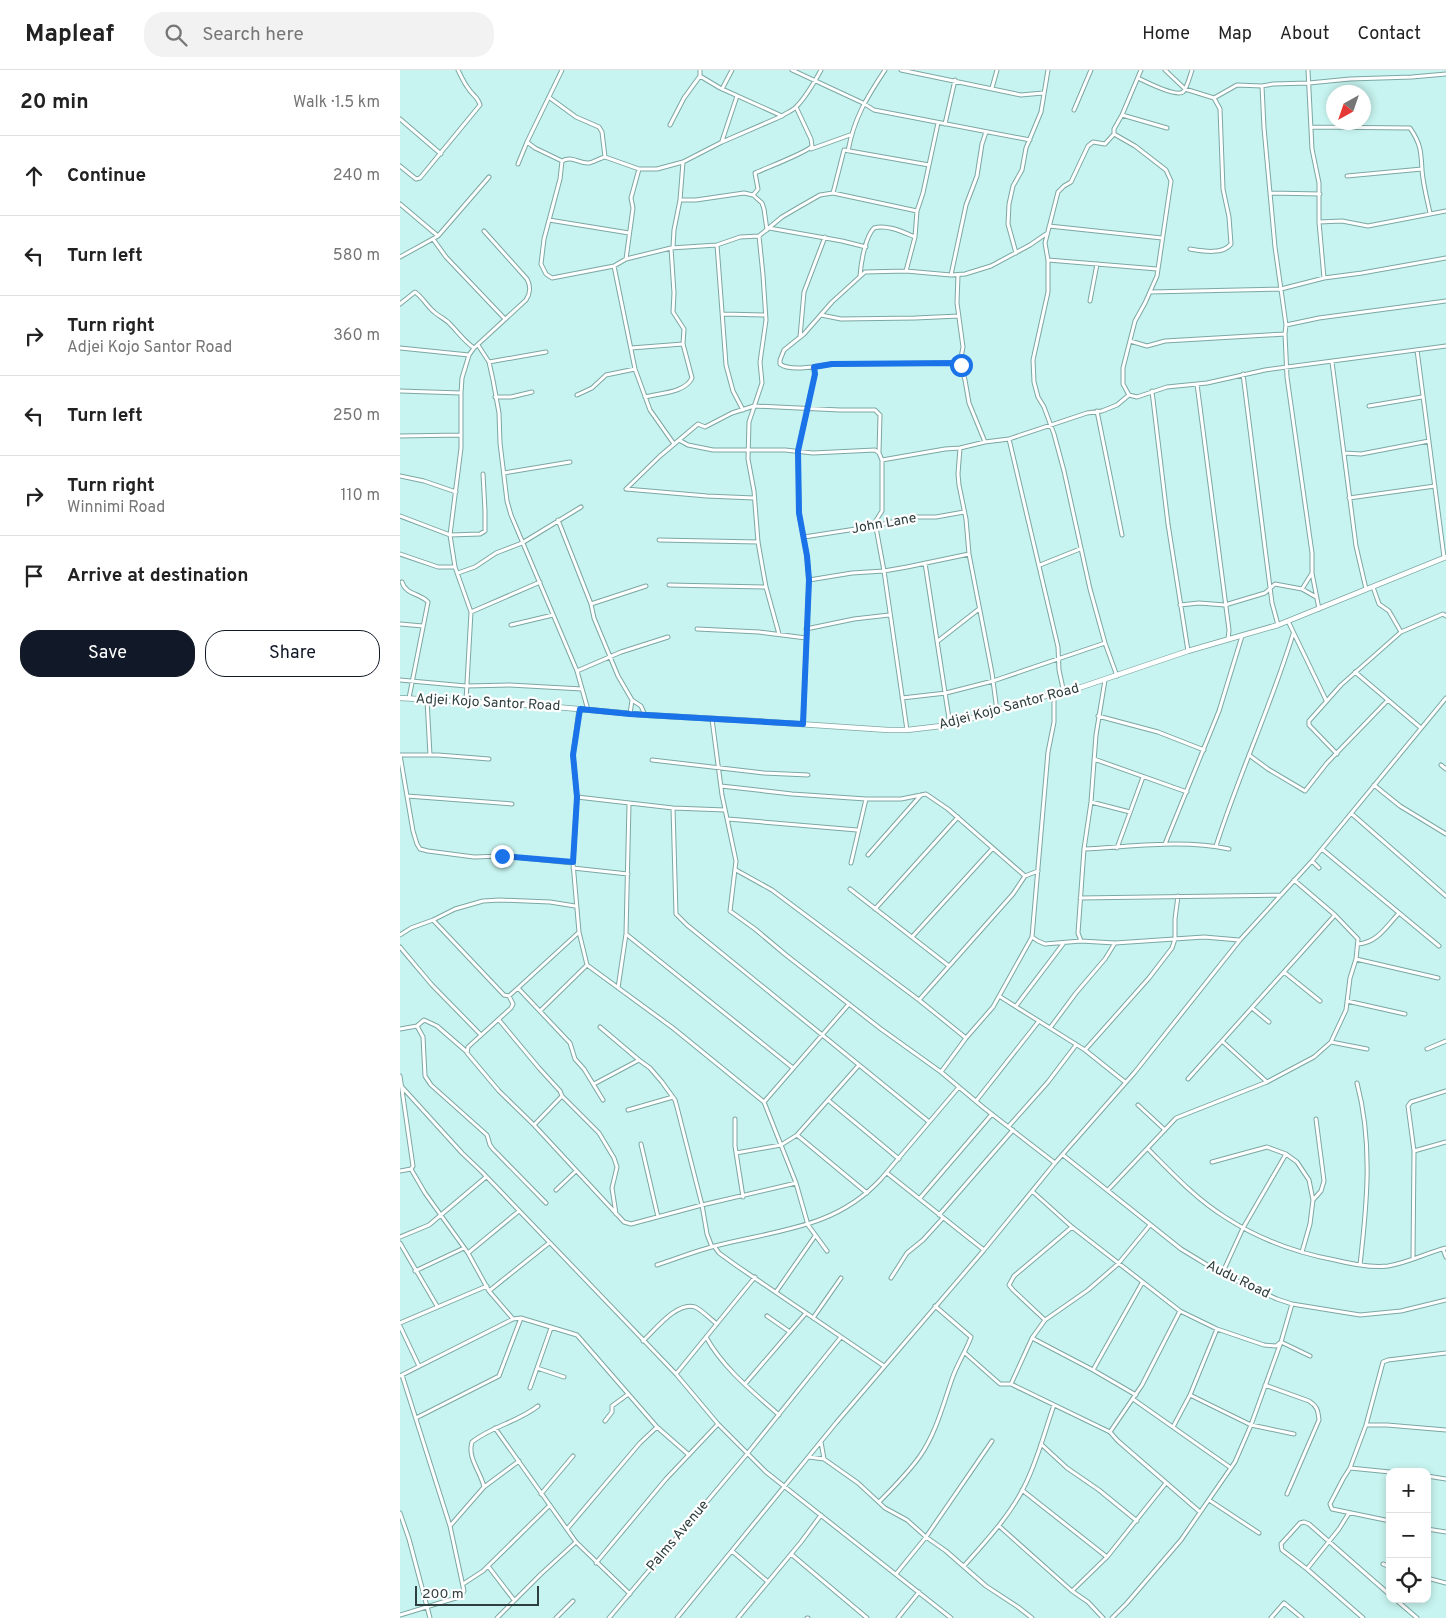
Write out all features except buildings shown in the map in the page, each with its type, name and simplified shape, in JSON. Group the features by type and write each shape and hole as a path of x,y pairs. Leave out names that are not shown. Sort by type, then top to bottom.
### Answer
{"street":[{"path":"400,166 416,179 420,178 480,105 479,100 467,88 458,70"},
{"path":"518,164 562,70"},
{"path":"670,125 684,98 700,76 700,70"},
{"path":"722,89 732,70"},
{"path":"792,70 874,110 1030,140"},
{"path":"527,142 534,148 562,161 574,159 590,162 605,157 639,169 657,169 683,162 722,142 782,116 796,107 816,81 821,70"},
{"path":"848,151 851,135 863,103 885,70"},
{"path":"900,70 1021,95 1043,93"},
{"path":"992,88 997,70"},
{"path":"1016,253 1008,224 1009,204 1013,186 1022,170 1026,148 1041,112 1048,70"},
{"path":"1074,110 1091,70"},
{"path":"1117,676 1105,643 1080,549 1064,472 1044,407 1038,396 1033,371 1033,360 1048,292 1046,234 1058,192 1072,182 1088,146 1093,142 1105,144 1114,134 1114,129 1141,70"},
{"path":"1165,70 1185,88 1214,98 1220,108 1223,189 1232,244 1226,249 1204,252 1190,249"},
{"path":"1138,78 1173,93 1180,94 1185,88 1192,70"},
{"path":"1308,70 1312,149 1318,170 1320,194 1318,222 1324,278"},
{"path":"1214,98 1236,85 1262,86 1446,74"},
{"path":"700,76 736,96 748,99 782,116"},
{"path":"945,124 955,80"},
{"path":"1262,86 1264,128 1286,325 1287,378 1312,553 1312,573 1319,609"},
{"path":"722,142 736,96"},
{"path":"550,98 576,117 599,127 602,132 601,137 605,157"},
{"path":"796,107 811,139 811,149"},
{"path":"1122,115 1167,128"},
{"path":"400,119 441,154"},
{"path":"906,271 915,236 917,211 923,193 938,123"},
{"path":"1310,126 1410,128 1421,150 1422,169 1430,213"},
{"path":"951,275 966,205 977,176 986,132"},
{"path":"1114,134 1135,146 1166,170 1171,181 1156,276 1135,321 1122,376 1123,384 1129,396"},
{"path":"754,195 758,190 755,173 811,149 851,135"},
{"path":"833,193 843,151 929,165"},
{"path":"562,161 560,179 544,239 541,264 548,276 552,278 614,266 626,259 672,247 717,245 740,237 759,236 782,217 815,198 833,193 917,211"},
{"path":"645,397 677,390 690,382 692,378 683,344 684,329 673,312 672,247 680,200 683,162"},
{"path":"626,259 633,208 631,198 639,169"},
{"path":"1347,176 1422,169"},
{"path":"400,257 438,236 489,177"},
{"path":"680,200 696,200 744,193 754,195 762,204 768,229"},
{"path":"1271,193 1320,194"},
{"path":"400,204 438,236"},
{"path":"1318,222 1342,221 1368,226 1446,211"},
{"path":"549,220 629,233"},
{"path":"860,276 871,231 878,226 915,236"},
{"path":"1049,226 1162,238"},
{"path":"768,229 825,238 866,248"},
{"path":"466,701 471,612 455,567 450,535 461,448 462,378 474,348 526,300 529,293 529,284 484,231"},
{"path":"960,363 832,364 784,368 780,364 780,360 784,350 800,337 832,302 860,276 867,272 906,271 951,275 979,270 1016,253 1046,234"},
{"path":"759,236 765,315 760,371 762,382 748,432 748,451 754,487 758,542 766,587 778,634"},
{"path":"433,238 446,257 505,319"},
{"path":"800,337 804,292 825,238"},
{"path":"717,245 726,365 733,391 743,410"},
{"path":"1150,292 1281,289 1324,278 1446,258"},
{"path":"1048,260 1157,269"},
{"path":"1090,301 1097,264"},
{"path":"614,266 635,369 650,410 674,444"},
{"path":"958,274 957,303 963,347 960,363 965,380 968,403 985,442"},
{"path":"400,304 412,293 417,293 434,312 443,317 454,328 463,340 474,348"},
{"path":"1286,325 1319,318 1446,301"},
{"path":"723,314 765,315"},
{"path":"821,315 841,318 959,316"},
{"path":"1129,341 1151,346 1165,341 1285,334"},
{"path":"478,344 489,362 499,413 500,443 511,515 577,671 588,710"},
{"path":"630,348 683,344"},
{"path":"882,460 1009,439 1117,405 1129,396 1137,397 1167,387 1197,384 1243,374 1446,346"},
{"path":"400,348 470,355"},
{"path":"1417,350 1435,486 1444,534 1445,557"},
{"path":"489,362 546,352"},
{"path":"1332,362 1349,498 1357,551 1366,589"},
{"path":"803,724 809,580 799,513 798,451 799,438 808,409 815,374 814,367"},
{"path":"577,395 592,388 606,376 635,369"},
{"path":"1243,374 1270,588 1278,625"},
{"path":"1197,384 1229,630 1228,640"},
{"path":"400,391 461,392"},
{"path":"1152,391 1180,605 1188,651"},
{"path":"495,397 511,397 532,392"},
{"path":"1369,406 1422,397"},
{"path":"754,498 626,489 678,440 698,424 705,427 732,413 754,406 876,410 880,415 882,511 876,520 875,526 884,571 907,730"},
{"path":"1097,411 1122,535"},
{"path":"400,436 460,435"},
{"path":"1009,439 1058,647 1058,659 1064,693"},
{"path":"678,440 688,445 713,450 798,451 813,453 875,450 880,452"},
{"path":"1344,453 1360,454 1429,441"},
{"path":"960,448 958,474 968,530 969,554 997,711"},
{"path":"504,473 570,462"},
{"path":"400,516 450,535 480,534 485,531 483,474"},
{"path":"400,476 424,481 456,492"},
{"path":"1349,498 1435,486"},
{"path":"458,574 475,567 496,552 522,543 581,507"},
{"name":"John Lane","path":"804,537 875,526 913,517 936,517 964,512"},
{"path":"558,520 591,604 594,618 622,684 632,700 641,706 645,715"},
{"path":"659,540 758,542"},
{"path":"1040,565 1080,549"},
{"path":"400,554 438,567 455,567"},
{"path":"809,580 852,573 884,571 969,554"},
{"name":"Adjei Kojo Santor Road","path":"400,698 466,701 645,715 907,730 950,725 1040,698 1064,693 1188,651 1278,625 1445,557"},
{"path":"925,562 950,725"},
{"path":"1302,588 1312,573"},
{"path":"402,582 406,589 426,599 428,602 408,699"},
{"path":"471,612 540,582"},
{"path":"1180,605 1199,603 1225,605 1265,593 1276,584 1302,588 1316,598"},
{"path":"669,585 766,587"},
{"path":"591,604 646,586"},
{"path":"1372,587 1379,604 1389,611 1401,632"},
{"path":"937,641 979,609"},
{"path":"1337,754 1308,723 1326,700 1401,632 1443,614 1446,616"},
{"path":"511,625 553,615"},
{"path":"806,629 854,619 890,615"},
{"path":"1288,621 1326,700"},
{"path":"400,624 423,626"},
{"path":"697,629 778,634 806,638"},
{"path":"1216,846 1274,691 1293,634"},
{"path":"1165,844 1220,711 1242,635"},
{"path":"577,671 610,657 668,638"},
{"path":"902,698 946,693 993,681 1105,643"},
{"path":"1355,672 1421,728"},
{"path":"400,680 466,686 510,685 582,689"},
{"path":"1081,941 1078,933 1084,849 1091,802 1098,716 1105,680"},
{"path":"941,1072 966,1038 993,1007 1032,937 1048,752 1054,722 1054,695"},
{"path":"677,1618 884,1366 1125,1082 1240,940 1312,861 1446,698"},
{"path":"427,700 430,755"},
{"path":"630,714 632,700"},
{"path":"1249,754 1268,769 1305,791 1327,763 1388,700"},
{"path":"1442,702 1446,706"},
{"path":"580,709 573,755 577,797 573,862 575,906 587,965 688,1040 764,1102 796,1183 808,1225 827,1251"},
{"path":"1098,716 1158,732 1204,750"},
{"path":"712,719 718,769 736,861 730,911 849,1004 941,1072 1055,1163"},
{"path":"489,759 400,755 417,844 423,850 474,857 502,856 573,862"},
{"path":"1094,759 1188,792"},
{"path":"652,760 718,769 808,775"},
{"path":"1441,765 1446,769"},
{"path":"1117,848 1144,776"},
{"path":"1374,784 1400,806 1446,833 1444,836 1446,838"},
{"path":"721,786 792,794 866,799 901,799 922,794 929,795 958,817 1025,876"},
{"path":"868,855 922,794"},
{"path":"407,796 512,804"},
{"path":"577,797 673,808 725,810"},
{"path":"851,863 866,799"},
{"path":"1091,802 1130,812"},
{"path":"618,988 626,934 629,804"},
{"path":"673,808 676,914 687,925 928,1121"},
{"path":"1352,814 1446,896"},
{"path":"876,909 958,817"},
{"path":"728,819 858,830"},
{"path":"1084,849 1165,844 1216,846 1229,849"},
{"path":"912,937 993,848"},
{"path":"1322,849 1439,946"},
{"path":"1312,861 1319,868"},
{"path":"574,868 628,874"},
{"path":"736,870 772,890 919,1000 966,1038"},
{"path":"919,1000 1013,894 1025,876 1038,871"},
{"path":"1108,1190 1176,1118 1267,1082 1314,1057 1331,1042 1345,1013 1350,978 1356,960 1358,944 1356,936 1294,880"},
{"path":"850,889 949,966"},
{"path":"1080,898 1282,895"},
{"path":"1085,1050 1167,956 1175,939 1178,896"},
{"path":"400,934 456,909 483,901 550,902 575,906"},
{"path":"1358,944 1366,944 1373,941 1399,913"},
{"path":"1188,1079 1335,916"},
{"path":"433,920 501,993 510,996"},
{"path":"510,996 579,932"},
{"path":"626,934 793,1068"},
{"path":"1032,937 1045,944 1081,941 1086,943 1114,943 1204,937 1240,940"},
{"path":"1050,1028 1105,959 1114,943"},
{"path":"1016,1006 1063,944"},
{"path":"400,947 432,985 481,1035"},
{"path":"1356,960 1438,978"},
{"path":"540,1011 587,965"},
{"path":"1284,972 1320,1000"},
{"path":"518,988 570,1043 574,1059 594,1084 603,1100"},
{"path":"467,1053 468,1047 511,1008 513,1004 510,996"},
{"path":"999,996 1085,1050 1125,1082"},
{"path":"1347,1001 1405,1014"},
{"path":"764,1102 849,1004"},
{"path":"1252,1008 1269,1022"},
{"path":"400,1029 417,1026 424,1020 437,1026 467,1053 499,1091 534,1125 624,1222 631,1224 796,1183"},
{"path":"500,1020 560,1091 562,1096 599,1133 614,1158 616,1167 612,1188 616,1214"},
{"path":"976,1101 1039,1022"},
{"path":"417,1026 423,1037 425,1076 431,1085 487,1135 493,1149 546,1203"},
{"path":"600,1027 650,1068 673,1098 677,1107 710,1243 724,1257 884,1366"},
{"path":"1222,1041 1267,1082"},
{"path":"1428,1049 1446,1041"},
{"path":"1331,1042 1367,1049"},
{"path":"1009,1126 1048,1082 1076,1045"},
{"path":"594,1084 639,1060"},
{"path":"736,1153 781,1145 797,1135 859,1065"},
{"path":"400,1076 413,1166 411,1168 425,1193 468,1253 489,1291 513,1319"},
{"path":"1357,1083 1368,1157 1360,1265"},
{"path":"401,1087 462,1153 676,1374 718,1424 747,1454 784,1487 951,1618"},
{"path":"657,1265 714,1246 808,1225 846,1209 867,1193 887,1173 928,1121 959,1087"},
{"path":"1412,1258 1414,1151 1408,1103 1446,1091"},
{"path":"534,1125 562,1096"},
{"path":"628,1110 673,1098"},
{"path":"828,1100 899,1159"},
{"path":"1138,1105 1166,1130"},
{"path":"920,1198 992,1114"},
{"path":"735,1118 736,1153 743,1196"},
{"path":"1313,1200 1324,1181 1316,1119"},
{"path":"939,1215 1013,1130"},
{"path":"797,1135 867,1193"},
{"path":"1414,1151 1446,1142"},
{"path":"641,1144 658,1217"},
{"path":"1212,1162 1267,1147 1286,1154 1297,1162 1309,1180 1313,1200 1310,1224 1302,1252"},
{"path":"1148,1149 1183,1184 1223,1216 1243,1228 1302,1252 1360,1265 1388,1266 1445,1248 1446,1257"},
{"path":"1222,1274 1243,1228 1286,1154"},
{"name":"Audu Road","path":"1063,1155 1181,1249 1222,1274 1257,1291 1292,1304 1360,1316 1400,1311 1446,1300"},
{"path":"400,1171 411,1168"},
{"path":"556,1190 576,1171"},
{"path":"887,1173 984,1250"},
{"path":"400,1237 429,1225 442,1216 486,1177"},
{"path":"1032,1191 1072,1227 1180,1311 1217,1328 1264,1345 1272,1346 1281,1342 1310,1356"},
{"path":"468,1253 518,1211"},
{"path":"891,1278 907,1254 943,1218"},
{"path":"1011,1384 1032,1338 1045,1320 1088,1290 1118,1264 1150,1224"},
{"path":"1045,1320 1009,1285 1011,1280 1020,1271 1072,1227"},
{"path":"776,1292 815,1236"},
{"path":"400,1243 437,1306"},
{"path":"489,1291 549,1243"},
{"path":"415,1270 464,1248"},
{"path":"676,1374 755,1278"},
{"path":"813,1318 841,1278"},
{"path":"1093,1370 1142,1283"},
{"path":"419,1366 400,1324 437,1306 487,1286"},
{"path":"1112,1618 1128,1603 1159,1567 1185,1534 1231,1468 1251,1425 1281,1342 1292,1304"},
{"path":"644,1341 672,1313 684,1306 695,1307 717,1324"},
{"path":"879,1502 920,1456 933,1432 947,1399 953,1377 971,1337 935,1306"},
{"path":"1110,1432 1136,1394 1180,1311"},
{"path":"746,1384 806,1313"},
{"path":"767,1316 790,1332"},
{"path":"416,1418 499,1376 521,1318"},
{"path":"400,1615 459,1597 464,1591 450,1526 401,1375 513,1319 521,1318 577,1335 627,1395 657,1427 689,1456"},
{"path":"530,1388 551,1328"},
{"path":"1173,1427 1190,1395 1217,1328"},
{"name":"Palms Avenue","path":"609,1618 747,1454 841,1337"},
{"path":"706,1338 716,1354 779,1415"},
{"path":"1032,1338 1136,1394"},
{"path":"965,1353 1000,1384 1011,1384 1110,1432 1200,1512"},
{"path":"1386,1521 1332,1509 1330,1504 1350,1468 1366,1425 1383,1362 1446,1353"},
{"path":"537,1368 564,1377"},
{"path":"1265,1385 1309,1401 1315,1405 1318,1412 1319,1420 1287,1494"},
{"path":"604,1421 612,1412 612,1406 627,1395"},
{"path":"1190,1395 1251,1425 1294,1434"},
{"path":"1133,1399 1231,1468"},
{"path":"484,1487 472,1458 471,1445 478,1437 528,1415 538,1406"},
{"path":"964,1566 998,1526 1022,1490 1032,1469 1054,1406"},
{"path":"596,1562 666,1479 718,1424"},
{"path":"1366,1425 1446,1430"},
{"path":"567,1529 640,1443 657,1427"},
{"path":"495,1428 576,1542 630,1594"},
{"path":"896,1574 926,1537 992,1441"},
{"path":"821,1442 824,1459"},
{"path":"1041,1444 1067,1468 1137,1520"},
{"path":"541,1494 573,1456"},
{"path":"809,1457 824,1459 858,1483 885,1508 907,1520 986,1586 1031,1618"},
{"path":"450,1526 484,1487 519,1461"},
{"path":"1350,1468 1386,1472"},
{"path":"1431,1476 1446,1478"},
{"path":"1072,1590 1106,1557 1166,1483"},
{"path":"1022,1490 1106,1557"},
{"path":"1209,1500 1259,1533"},
{"path":"463,1584 488,1566 550,1505"},
{"path":"400,1513 409,1539 430,1618"},
{"path":"1307,1569 1349,1513"},
{"path":"738,1618 821,1515"},
{"path":"1363,1618 1307,1569 1282,1550 1281,1544 1300,1523 1309,1524 1386,1592"},
{"path":"998,1526 1088,1602 1103,1618"},
{"path":"1431,1530 1446,1532"},
{"path":"497,1618 576,1542"},
{"path":"732,1551 767,1581"},
{"path":"790,1554 867,1618"},
{"path":"488,1566 514,1600"},
{"path":"1431,1579 1446,1583"},
{"path":"898,1618 919,1592"},
{"path":"556,1618 573,1601"},
{"path":"1272,1618 1284,1603 1302,1618"},
{"path":"1400,1603 1417,1618"}],"route":[{"path":"502,856 573,862 577,797 573,755 580,709 630,714 803,724 809,580 807,556 799,513 798,451 799,438 808,409 815,374 814,367 832,364 960,363 961,365"}]}
